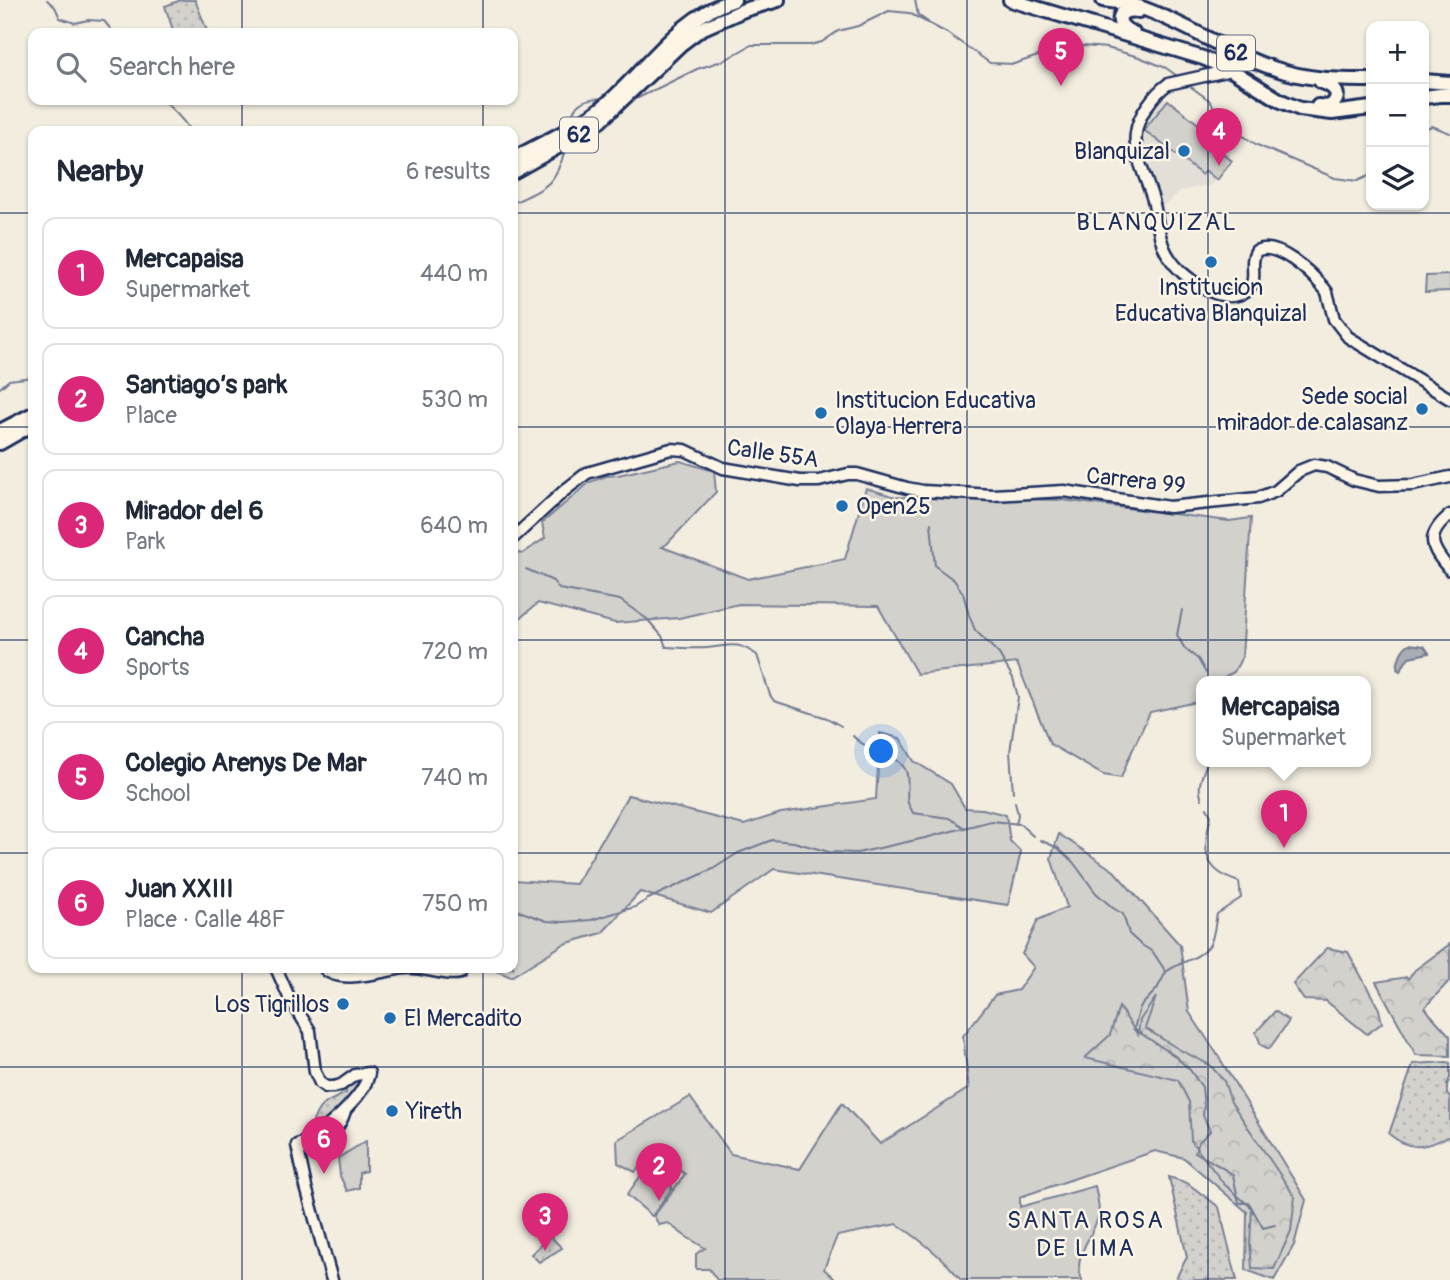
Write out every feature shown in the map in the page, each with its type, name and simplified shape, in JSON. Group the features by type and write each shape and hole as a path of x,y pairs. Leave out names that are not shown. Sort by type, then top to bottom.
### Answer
{"highway":[{"name":"62","path":"518,169 600,121 684,27 704,13 734,0"},
{"name":"62","path":"518,156 595,113 701,29 744,10 778,0"},
{"name":"62","path":"1010,0 1203,58 1231,70 1273,97 1303,109 1332,113 1366,109"},
{"name":"62","path":"1103,0 1136,6 1277,70 1311,78 1366,80"},
{"path":"1158,45 1123,28 1120,17 1127,9 1165,18"},
{"path":"1303,109 1315,105 1329,107 1337,98 1334,88 1311,78"},
{"path":"1429,81 1450,83"},
{"path":"1429,97 1450,96"},
{"path":"0,431 28,417"},
{"path":"0,443 28,427"}],"street":[{"path":"1175,50 1204,67 1206,76"},
{"path":"1231,70 1168,84 1160,89 1138,124 1136,147 1153,200 1163,247 1175,265 1194,282 1209,292 1219,294 1239,294 1248,290 1254,281 1252,261 1256,251 1267,248 1291,258 1324,288 1329,296 1334,319 1348,337 1450,399"},
{"name":"Calle 55A","path":"518,533 587,473 671,449 685,450 723,468 800,481 819,481 848,474"},
{"name":"Carrera 99","path":"848,474 863,475 923,491 993,495 1064,491 1169,507 1258,498 1276,491 1299,471 1314,466 1327,467 1354,480 1379,486 1413,485 1450,477"},
{"path":"1450,515 1433,535 1435,551 1450,569"},
{"path":"278,973 310,1031 315,1072 320,1083 333,1087 355,1075 369,1073 364,1087 346,1109 341,1124 332,1135 311,1147 297,1148 332,1280"},
{"path":"330,973 341,977 372,973"}],"shaded area":[{"name":"Blanquizal","path":"1164,99 1226,146 1232,161 1210,186 1181,191 1161,208 1141,157 1140,142 1141,132 1149,115 1159,101"},
{"path":"1409,644 1424,646 1429,653 1409,657 1400,671 1397,669 1399,658"}],"green space":[{"path":"181,0 195,0 206,28 172,28 165,6"},
{"path":"1168,100 1226,146 1221,152 1232,161 1217,180 1206,171 1202,175 1144,130"},
{"path":"1450,275 1450,291 1425,292 1426,276"},
{"path":"680,461 714,471 716,492 662,547 748,579 845,559 866,488 895,497 1062,500 1229,521 1251,518 1242,657 1234,672 1226,676 1196,676 1196,702 1150,712 1121,778 1103,775 1050,744 1017,663 917,674 878,606 739,604 679,618 615,623 538,603 518,620 518,553 522,554 545,538 542,523 590,482"},
{"path":"880,733 900,738 914,761 951,784 965,808 1006,815 1010,841 1021,852 1008,905 774,869 711,913 640,892 602,933 564,944 518,973 518,880 576,884 628,795 744,825 781,813 876,799"},
{"path":"1059,834 1114,871 1180,945 1189,1012 1306,1200 1294,1245 1274,1280 1246,1270 1247,1212 1184,1158 1155,1151 1020,1197 1020,1207 1095,1186 1098,1216 1079,1264 1082,1280 961,1280 931,1249 897,1224 837,1236 824,1269 836,1280 717,1280 709,1269 696,1269 696,1254 705,1248 668,1223 659,1225 654,1216 685,1174 654,1153 635,1172 618,1163 617,1140 690,1097 731,1154 800,1169 842,1103 880,1144 969,1088 963,1036 995,995 1018,990 1034,967 1022,954 1038,920 1067,907 1051,858"},
{"path":"1450,944 1450,980 1425,1007 1450,1036 1450,1056 1416,1055 1376,982 1408,979 1415,970"},
{"path":"1327,948 1348,952 1379,1009 1382,1023 1367,1034 1326,1001 1304,1000 1293,984"},
{"path":"501,973 517,973 511,977"},
{"path":"1156,997 1145,1028 1210,1065 1224,1081 1231,1102 1295,1197 1291,1231 1274,1269 1252,1268 1252,1208 1224,1184 1191,1141 1189,1102 1178,1080 1085,1058 1110,1035 1119,1007 1138,1035 1140,1020"},
{"path":"1275,1011 1289,1021 1269,1049 1261,1045 1256,1032"},
{"path":"1450,1063 1447,1094 1450,1098 1450,1136 1419,1146 1397,1140 1389,1134 1413,1064"},
{"path":"360,1079 362,1083 331,1121 316,1126 309,1135 320,1108 346,1093 346,1089"},
{"path":"366,1141 366,1171 359,1173 359,1188 347,1191 340,1176 338,1158"},
{"path":"654,1157 670,1169 672,1188 652,1216 627,1195"},
{"path":"1169,1177 1187,1183 1219,1207 1237,1280 1175,1280 1187,1257"},
{"path":"550,1236 562,1248 539,1262 531,1254"}],"waterway":[{"path":"47,0 55,7 60,18 75,23 104,21 110,28"},
{"path":"915,0 918,15 928,22"},
{"path":"631,99 697,69 725,60 751,45 810,45 889,11 909,13 947,33 990,63 1014,64 1062,48 1083,46 1107,48 1139,57 1166,68 1180,78"},
{"path":"1187,84 1209,100 1228,126 1257,145 1335,178 1357,181 1366,177"},
{"path":"571,120 575,109 582,102 605,99"},
{"path":"168,105 186,126"},
{"path":"1429,127 1450,133"},
{"path":"518,200 541,189 553,179 565,150"},
{"path":"0,388 9,380 28,378"},
{"path":"931,523 935,566 954,580 963,593 975,630 999,654 1013,678 1018,697 1010,752 1013,792"},
{"path":"526,569 553,581 559,589 620,600 647,619 662,636 666,647 733,645 750,650 757,655 774,701 827,718 841,726"},
{"path":"1182,610 1177,635 1185,649 1198,659 1206,673"},
{"path":"1196,730 1196,736"},
{"path":"853,736 865,745 894,758 905,769 908,777 908,803 913,813 949,818 965,828"},
{"path":"1202,799 1200,785 1205,767"},
{"path":"1015,802 1018,815 1016,824"},
{"path":"1166,972 1205,950 1212,939 1217,914 1241,898 1239,882 1218,871 1208,857 1206,839 1211,816 1207,808"},
{"path":"518,911 547,921 591,920 635,907 713,869 738,853 772,840 794,842 829,852 857,853 991,821 1020,824 1033,836"},
{"path":"1040,840 1058,848 1073,862 1096,893 1123,914 1129,934 1153,952 1166,972 1157,989 1140,1007 1134,1029 1175,1056 1190,1070 1202,1087 1203,1115 1210,1131 1199,1142 1195,1152 1233,1175 1239,1203 1249,1203 1263,1228 1275,1225"}],"place":[{"name":"Colegio Arenys De Mar","path":"1061,86"},
{"name":"Blanquizal","path":"1184,151"},
{"name":"Cancha","path":"1219,166"},
{"name":"Institucion Educativa Blanquizal","path":"1211,262"},
{"name":"Sede social mirador de calasanz","path":"1422,409"},
{"name":"Institucion Educativa Olaya Herrera","path":"821,413"},
{"name":"Open25","path":"842,506"},
{"name":"Mercapaisa","path":"1284,848"},
{"name":"Los Tigrillos","path":"343,1004"},
{"name":"El Mercadito","path":"390,1018"},
{"name":"Yireth","path":"392,1111"},
{"name":"Juan XXIII","path":"324,1174"},
{"name":"Santiago’s park","path":"659,1201"},
{"name":"Mirador del 6","path":"545,1251"}],"district":[{"name":"BLANQUIZAL","path":"1157,222"},
{"name":"SANTA ROSA DE LIMA","path":"1086,1234"}]}
